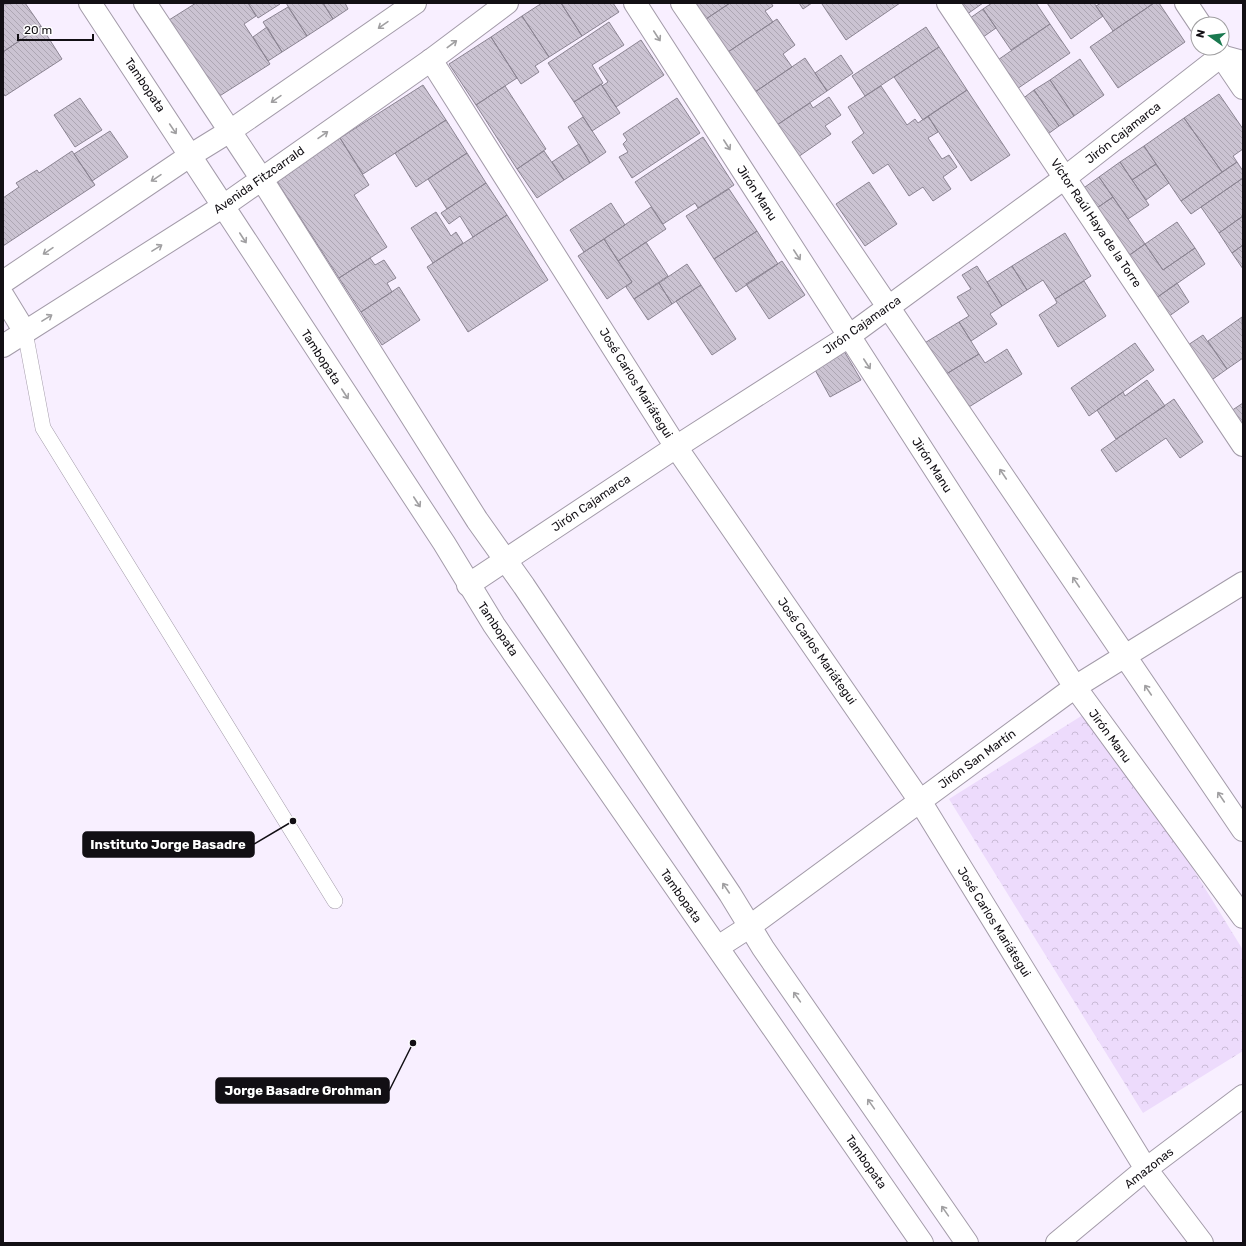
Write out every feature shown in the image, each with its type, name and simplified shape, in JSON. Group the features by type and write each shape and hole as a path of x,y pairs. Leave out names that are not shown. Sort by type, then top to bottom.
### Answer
{"street":[{"name":"Tambopata","path":"90,3 444,544 468,585 512,651 922,1243"},
{"path":"145,3 261,178 477,520 726,888 749,927 967,1243"},
{"path":"3,282 190,155 230,131 415,3"},
{"name":"Avenida Fitzcarrald","path":"3,346 222,206 431,60 507,3"},
{"name":"Jirón Manu","path":"636,3 1075,687 1243,918"},
{"path":"682,3 1243,830"},
{"name":"Víctor Raúl Haya de la Torre","path":"948,3 1066,177 1243,445"},
{"path":"1186,3 1195,16"},
{"name":"Jirón Cajamarca","path":"468,585 676,446 849,336 1066,177 1214,56"},
{"path":"1222,56 1243,88"},
{"path":"1229,56 1243,62"},
{"name":"José Carlos Mariátegui","path":"431,60 676,446 920,801 1146,1169 1202,1243"},
{"path":"3,296 25,332"},
{"name":"Jirón San Martín","path":"718,947 749,927 1075,687 1243,583"},
{"name":"Amazonas","path":"1057,1243 1146,1169 1243,1096"}],"lane":[{"path":"25,332 43,428 335,901"}],"green space":[{"path":"1094,708 1243,950 1243,1051 1143,1113 949,799"}],"building":[{"path":"25,3 41,26 3,52 3,4"},
{"path":"196,3 248,3 256,16 244,24 270,64 218,97 169,20"},
{"path":"248,3 280,3 280,4 258,18"},
{"path":"286,3 323,3 333,19 307,36"},
{"path":"323,3 345,3 348,9 333,19"},
{"path":"542,3 561,3 582,36 549,57 522,16"},
{"path":"561,3 613,3 619,12 582,36"},
{"path":"695,3 730,3 706,19"},
{"path":"730,3 771,3 773,6 765,11 773,22 728,52 706,19"},
{"path":"799,3 812,3 803,9"},
{"path":"900,3 846,40 822,4"},
{"path":"954,3 983,3 963,17"},
{"path":"992,3 1036,3 1050,24 1011,50 983,9"},
{"path":"1047,3 1094,3 1103,16 1071,39"},
{"path":"1101,3 1154,3 1113,31 1096,6"},
{"path":"1154,3 1159,3 1185,42 1118,88 1090,47"},
{"path":"288,7 307,36 282,52 263,22"},
{"path":"983,9 996,28 976,42 963,23"},
{"path":"522,16 549,57 535,66 539,72 521,84 491,37"},
{"path":"777,19 795,45 783,54 792,67 755,92 728,52"},
{"path":"609,22 624,45 592,65 603,83 574,102 548,63"},
{"path":"1050,24 1070,53 1011,93 992,64"},
{"path":"41,26 62,59 5,96 3,93 3,52"},
{"path":"267,27 282,52 268,61 253,37"},
{"path":"926,27 939,47 865,96 852,76"},
{"path":"491,37 517,78 476,105 449,64"},
{"path":"641,40 664,75 616,107 602,86 608,82 599,68"},
{"path":"939,47 967,90 923,120 894,77"},
{"path":"841,55 853,73 827,91 815,73"},
{"path":"805,58 827,91 777,125 755,92"},
{"path":"1080,59 1104,95 1074,116 1050,80"},
{"path":"1050,80 1074,116 1059,126 1034,90"},
{"path":"601,84 620,113 592,131 574,102"},
{"path":"423,85 446,120 363,174 340,138"},
{"path":"505,86 546,149 517,169 476,105"},
{"path":"881,86 907,125 915,119 918,123 928,116 938,132 928,138 942,159 949,155 957,167 943,177 951,189 933,201 923,187 909,196 888,164 873,174 852,142 864,133 848,107"},
{"path":"967,90 1010,155 971,181 928,116"},
{"path":"1034,90 1059,126 1041,139 1017,103"},
{"path":"1219,94 1243,129 1243,149 1233,156 1237,162 1222,172 1184,118"},
{"path":"829,97 841,115 825,126 831,134 798,157 777,125 810,103 813,108"},
{"path":"80,98 102,130 75,147 54,115"},
{"path":"677,98 700,133 632,178 619,157 628,152 623,144 627,140 623,134"},
{"path":"583,117 606,152 590,163 568,127"},
{"path":"1184,118 1222,172 1181,201 1144,146"},
{"path":"446,120 467,153 416,187 395,153"},
{"path":"110,131 128,157 92,181 74,154"},
{"path":"703,137 734,185 698,208 695,203 663,224 635,182"},
{"path":"340,138 369,185 354,195 387,247 339,278 276,180"},
{"path":"579,144 590,163 564,180 552,162"},
{"path":"1144,146 1156,164 1132,180 1120,162"},
{"path":"72,151 95,185 3,246 3,198 19,187 16,183 37,170 39,173"},
{"path":"544,151 564,180 537,198 517,169"},
{"path":"467,153 486,183 447,209 428,179"},
{"path":"1120,162 1149,205 1128,219 1099,177"},
{"path":"1237,162 1243,171 1243,178 1191,214 1181,201"},
{"path":"1156,164 1169,183 1146,200 1132,180"},
{"path":"1099,177 1113,197 1091,212 1078,192"},
{"path":"1243,178 1243,216 1219,233 1201,207"},
{"path":"869,182 897,224 865,246 836,204"},
{"path":"486,183 507,215 473,237 460,216 449,224 441,213"},
{"path":"729,189 757,231 714,259 686,216"},
{"path":"1113,197 1145,244 1124,259 1091,212"},
{"path":"611,203 625,225 584,252 570,230"},
{"path":"651,207 666,229 618,261 604,239"},
{"path":"436,212 451,236 456,232 463,243 433,263 411,228"},
{"path":"507,215 548,280 468,332 427,267"},
{"path":"1243,216 1243,245 1232,253 1219,233"},
{"path":"1177,222 1195,248 1163,270 1145,244"},
{"path":"757,231 778,264 736,292 714,259"},
{"path":"1065,233 1091,276 1055,299 1043,280 1027,290 1012,266"},
{"path":"604,239 632,282 607,299 578,256"},
{"path":"646,242 668,276 634,299 626,287 632,282 618,261"},
{"path":"1145,244 1163,270 1195,248 1205,264 1152,301 1124,259"},
{"path":"1243,245 1243,269 1232,253"},
{"path":"370,258 375,265 384,260 396,278 387,283 392,292 361,312 339,278"},
{"path":"782,261 805,295 769,319 746,284"},
{"path":"687,264 701,285 672,304 659,283"},
{"path":"977,266 1002,306 990,314 997,324 971,341 959,322 969,316 957,297 971,289 962,275"},
{"path":"1012,266 1027,290 1002,306 987,282"},
{"path":"1084,281 1106,316 1058,347 1039,315 1057,303 1055,299"},
{"path":"659,283 672,304 648,320 634,299"},
{"path":"1177,283 1189,302 1165,319 1152,301"},
{"path":"701,285 736,339 712,355 676,301"},
{"path":"399,287 420,320 382,345 361,312"},
{"path":"1242,317 1243,358 1227,369 1208,341"},
{"path":"959,322 979,354 943,376 923,344"},
{"path":"1203,335 1227,369 1206,384 1182,349"},
{"path":"1135,343 1154,370 1089,416 1071,388"},
{"path":"1007,349 1022,374 964,410 943,376 979,354 985,363"},
{"path":"844,351 861,380 830,397 814,368"},
{"path":"1147,380 1165,406 1116,439 1097,410 1123,392 1125,396"},
{"path":"1174,399 1203,442 1180,458 1166,438 1116,472 1101,450"},
{"path":"1243,403 1243,435 1228,413"}],"place":[{"name":"Instituto Jorge Basadre","path":"293,821"},
{"name":"Jorge Basadre Grohman","path":"413,1043"}]}
